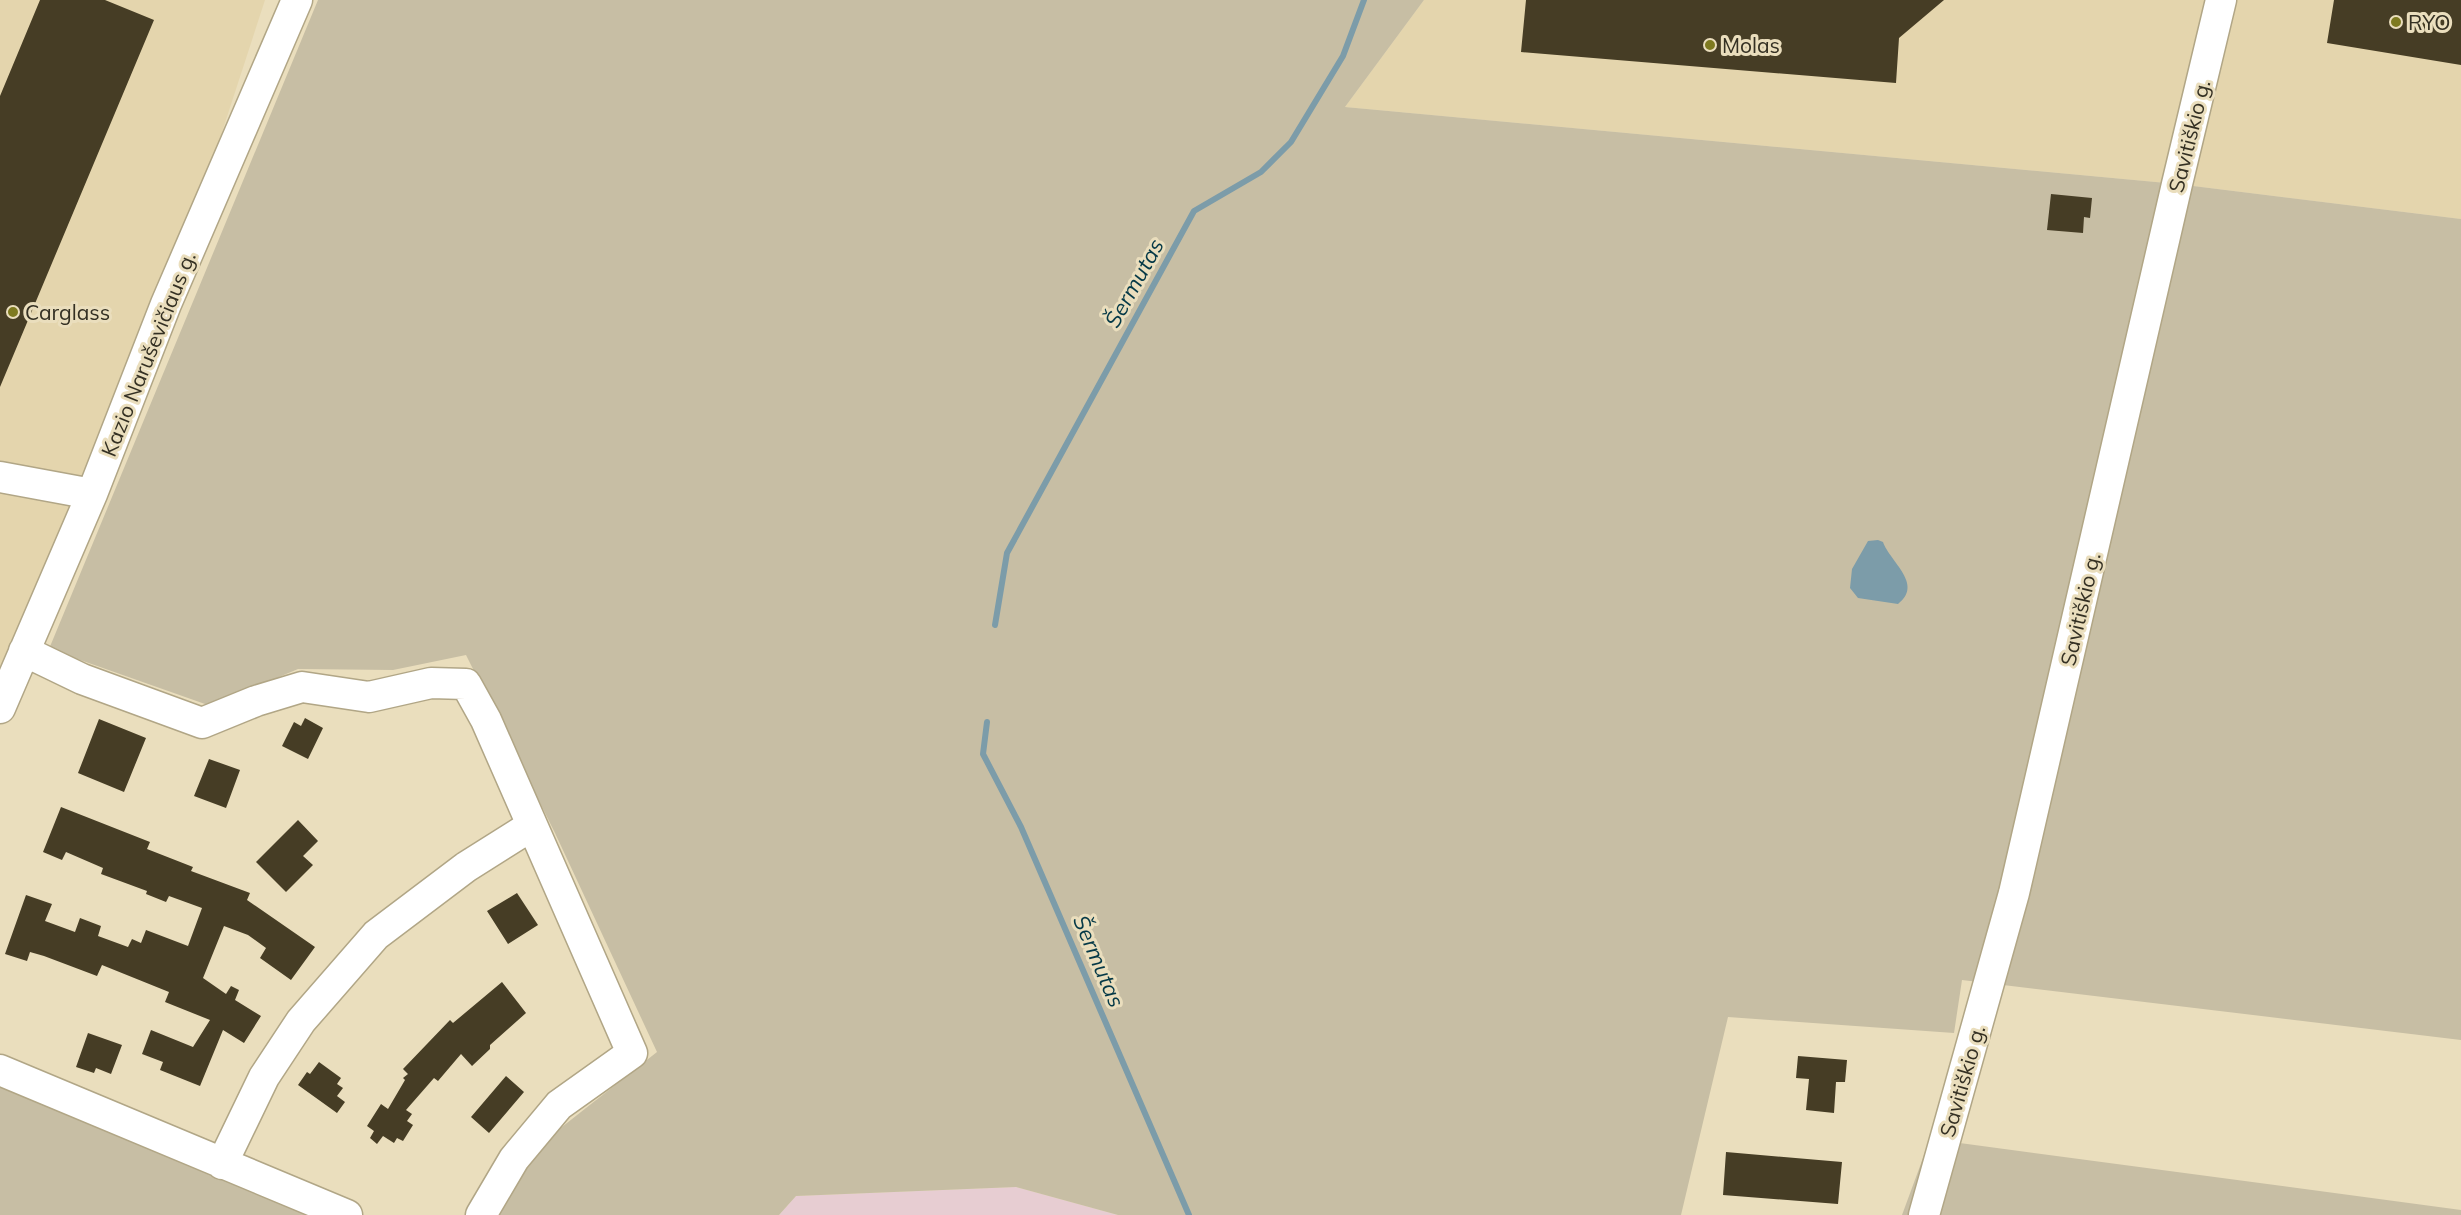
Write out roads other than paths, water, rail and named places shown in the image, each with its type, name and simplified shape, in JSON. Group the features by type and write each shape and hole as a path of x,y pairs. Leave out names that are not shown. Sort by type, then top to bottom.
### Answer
{"street":[{"name":"Kazio Naruševičiaus g.","path":"0,708 92,494 166,304 297,0"},
{"name":"Savitiškio g.","path":"1924,1215 2017,882 2174,195 2221,0"},
{"path":"0,477 92,494"},
{"path":"24,651 82,679 202,723 256,700 302,687 369,697 431,683 466,684 486,720 632,1053 560,1105 514,1159 481,1215"},
{"path":"222,1164 264,1077 301,1021 376,935 466,867 531,826"},
{"path":"0,1070 347,1215"}],"water":[{"path":"1868,541 1883,542 1907,581 1908,589 1898,604 1858,598 1850,588 1852,569"}],"waterway":[{"name":"Šermutas","path":"995,625 1007,553 1194,211 1261,172 1291,142 1343,56 1364,0"},
{"name":"Šermutas","path":"987,722 983,754 1021,827 1189,1215"}],"place":[{"name":"RYO","path":"2396,22"},
{"name":"Molas","path":"1710,45"},
{"name":"Carglass","path":"13,312"}]}
